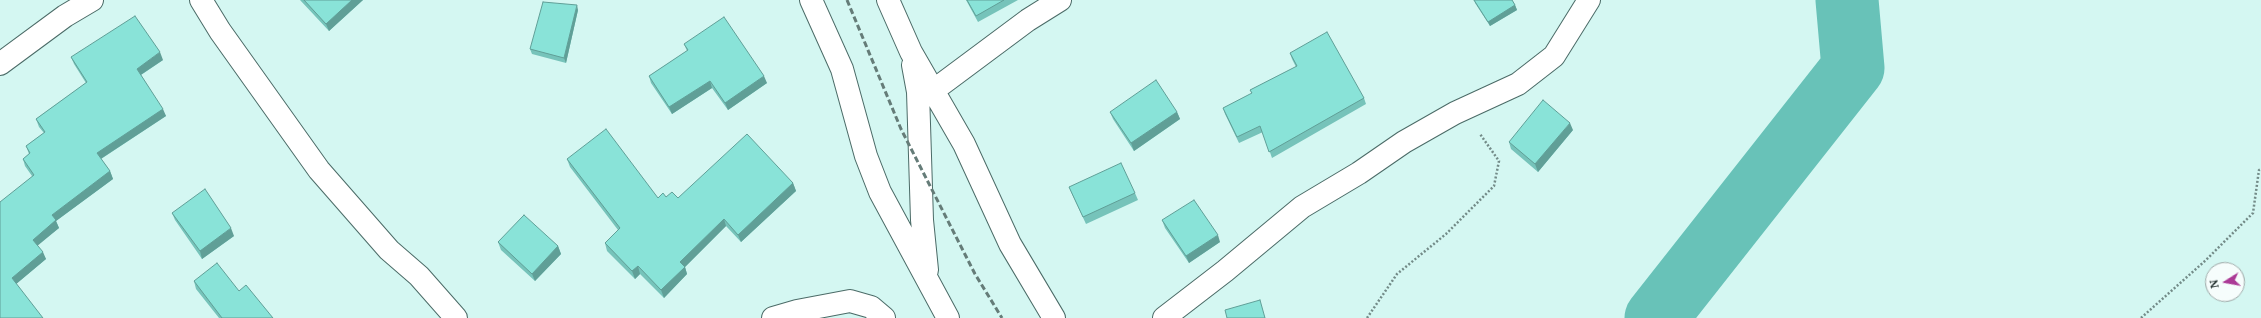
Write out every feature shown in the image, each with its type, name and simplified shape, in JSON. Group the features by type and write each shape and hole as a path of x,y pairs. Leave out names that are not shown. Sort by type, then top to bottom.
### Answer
{"street":[{"path":"0,64 65,16 92,0"},
{"path":"201,0 220,31 319,170 389,250 419,276 456,318"},
{"path":"811,0 842,69 866,156 880,192 948,318"},
{"path":"934,90 1028,20 1060,0"},
{"path":"1164,318 1225,271 1302,207 1359,174 1404,142 1455,113 1518,84 1554,56 1589,0"},
{"path":"890,1 911,52 964,144 1010,244 1054,318"},
{"path":"911,52 918,92 922,220 928,281"},
{"path":"773,318 797,311 850,301 871,307 884,318"}],"path":[{"path":"1367,318 1397,274 1446,234 1494,186 1500,161 1475,128"},
{"path":"2141,318 2206,260 2253,213 2259,170 2261,169"}],"building":[{"path":"304,0 352,0 326,24"},
{"path":"967,0 1004,0 976,16"},
{"path":"1474,0 1512,0 1515,5 1488,22"},
{"path":"543,2 577,5 564,58 530,49"},
{"path":"135,16 160,52 137,69 163,109 97,153 110,171 52,215 56,220 33,240 43,252 12,278 43,318 0,318 0,202 34,175 23,159 30,153 26,146 45,132 36,119 87,82 71,57"},
{"path":"724,17 764,76 725,103 710,81 669,107 649,76 688,50 684,44"},
{"path":"1327,32 1364,98 1269,152 1260,126 1237,137 1223,108 1252,93 1250,90 1297,66 1290,53"},
{"path":"1156,80 1177,112 1131,143 1110,112"},
{"path":"1543,100 1570,123 1535,164 1509,142"},
{"path":"606,129 658,198 663,193 666,197 672,192 678,198 747,134 793,183 738,235 724,219 680,262 685,267 661,290 638,266 632,271 605,243 620,228 567,159"},
{"path":"1121,163 1135,193 1083,217 1069,187"},
{"path":"205,189 231,228 200,251 172,213"},
{"path":"1194,200 1218,235 1186,256 1162,220"},
{"path":"524,215 558,246 532,274 498,242"},
{"path":"217,263 239,291 246,285 273,318 222,318 194,281"},
{"path":"1260,300 1265,318 1227,318 1225,310"}],"waterway":[{"path":"1656,318 1853,68 1847,0"}],"railway":[{"path":"847,0 901,129 975,274 1002,318"}]}
